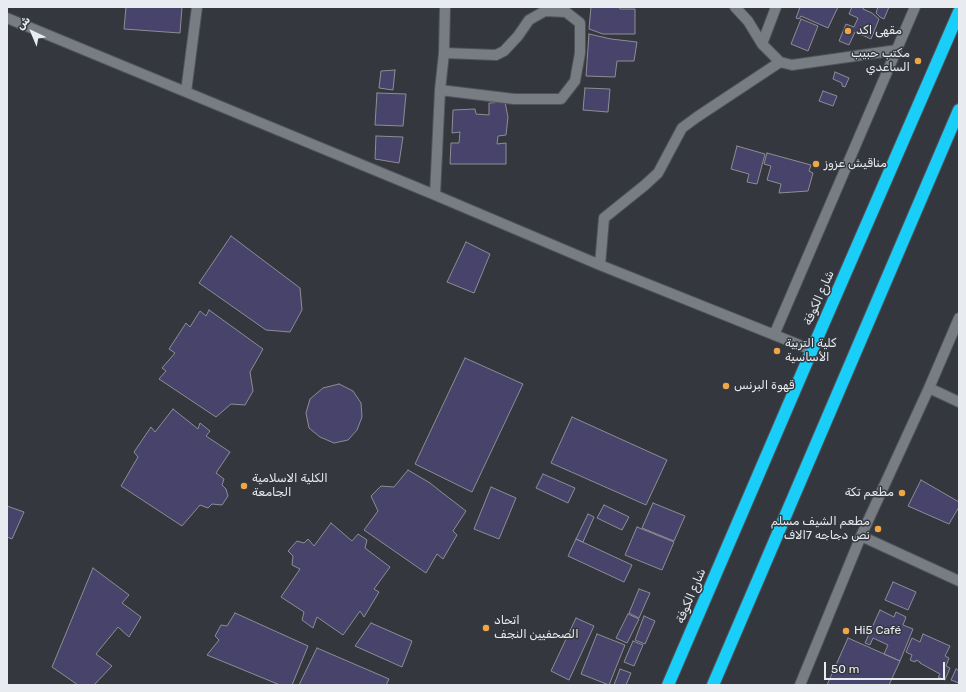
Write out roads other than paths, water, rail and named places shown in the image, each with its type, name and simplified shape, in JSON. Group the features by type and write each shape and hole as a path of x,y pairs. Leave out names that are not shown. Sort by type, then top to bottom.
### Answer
{"highway":[{"name":"شارع الكوفة","path":"668,685 959,12"},
{"path":"713,685 959,110"}],"street":[{"path":"186,92 197,7"},
{"path":"435,195 440,90 444,53 445,7"},
{"path":"735,7 748,21 762,44 780,62 792,65 897,50"},
{"path":"762,44 776,7"},
{"path":"774,335 915,7"},
{"path":"440,90 514,99 561,99 575,82 580,53 580,23 570,10 545,11 529,20 518,36 504,51 496,55 444,53"},
{"path":"7,18 600,265 812,350"},
{"path":"600,265 604,218 658,173 682,128 703,112 780,62"},
{"path":"800,685 861,536 959,318"},
{"path":"928,388 959,402"},
{"path":"861,536 959,581"}],"place":[{"name":"مقهى اكد","path":"848,31"},
{"name":"مكتب حبيب الساعدي","path":"918,61"},
{"name":"مناقيش عزوز","path":"816,164"},
{"name":"كلية التربية الأساسية","path":"777,351"},
{"name":"قهوة البرنس","path":"726,386"},
{"name":"الكلية الاسلامية الجامعة","path":"244,486"},
{"name":"مطعم تكة","path":"902,493"},
{"name":"مطعم الشيف مسلم نص دجاجه 7الاف","path":"878,529"},
{"name":"اتحاد الصحفيين النجف","path":"486,628"},
{"name":"Hi5 Café","path":"846,631"}]}
